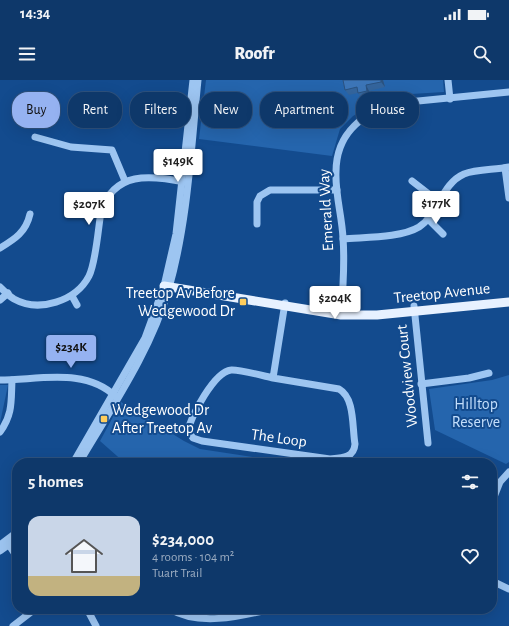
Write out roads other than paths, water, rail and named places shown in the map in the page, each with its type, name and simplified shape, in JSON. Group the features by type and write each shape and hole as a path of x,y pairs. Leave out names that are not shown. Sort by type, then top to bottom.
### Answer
{"main road":[{"name":"Treetop Avenue","path":"167,284 285,305 342,313 377,315 509,297"},
{"name":"Treetop Avenue","path":"414,309 509,302"}],"street":[{"path":"184,182 193,80"},
{"path":"77,458 116,396 135,369 153,331 167,284 176,234 198,80"},
{"path":"448,80 450,98"},
{"name":"Emerald Way","path":"342,313 343,239 336,171 341,145 355,124 363,117 384,107 398,103 509,92"},
{"path":"35,137 71,147 112,150 125,182"},
{"path":"343,239 411,231 428,219 455,180 464,174 507,167 509,198"},
{"path":"0,287 14,299 34,304 59,301 72,296 89,275 104,204 113,191 125,182 141,177 184,182"},
{"path":"412,181 439,202"},
{"path":"257,224 257,202 260,196 270,190 337,190"},
{"path":"0,248 23,232 28,224 30,214"},
{"path":"428,219 443,234"},
{"path":"0,300 8,293"},
{"path":"72,296 76,305"},
{"path":"273,378 285,305"},
{"name":"Woodview Court","path":"414,309 428,443"},
{"name":"The Loop","path":"323,458 209,442 193,438 188,431 190,420 217,377 230,370 339,389 345,392 349,400 355,444 355,450 346,458"},
{"path":"421,384 469,378 489,373"},
{"path":"0,380 77,378 96,382 116,396"},
{"path":"0,432 7,422 11,410 12,380"},
{"path":"82,458 116,396"},
{"path":"497,490 500,482 509,472"},
{"path":"0,551 5,544 12,552"},
{"path":"497,583 509,589"},
{"path":"13,626 29,614"},
{"path":"90,614 96,626"},
{"path":"176,614 182,619 208,626 222,624 255,614"}],"place":[{"name":"Treetop Av Before Wedgewood Dr","path":"243,302"},
{"name":"Wedgewood Dr After Treetop Av","path":"104,419"}],"park label":[{"name":"Hilltop Reserve","path":"476,413"}]}
